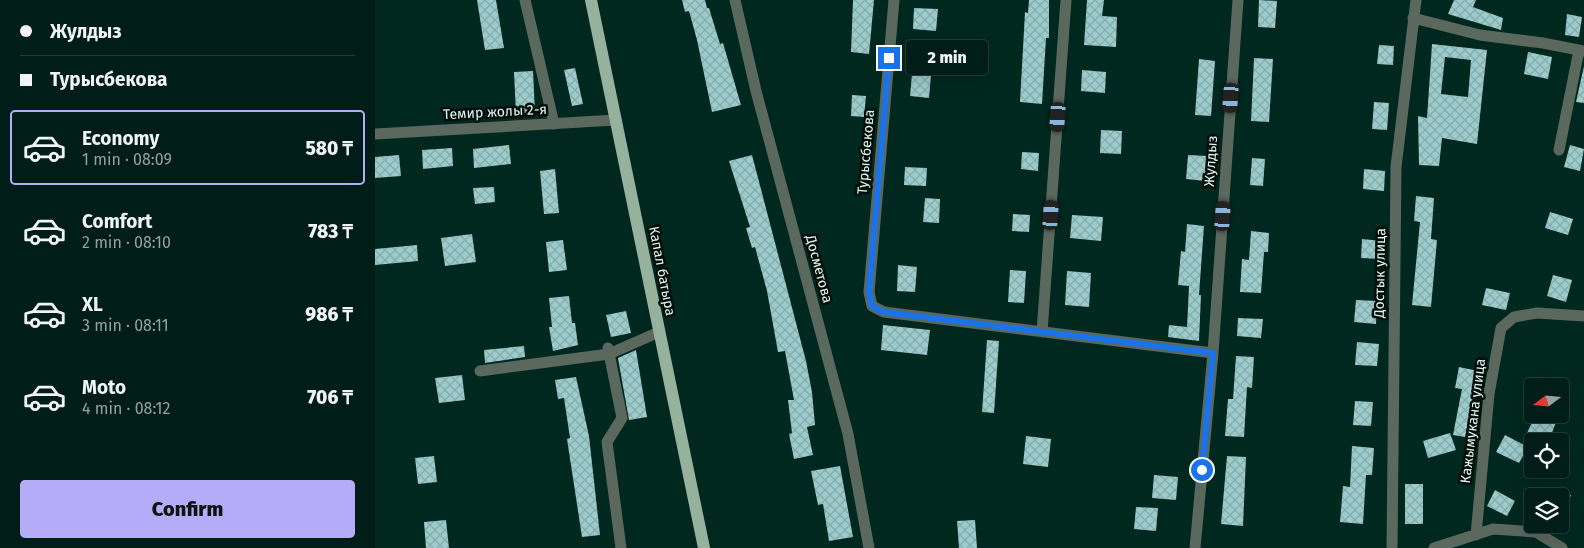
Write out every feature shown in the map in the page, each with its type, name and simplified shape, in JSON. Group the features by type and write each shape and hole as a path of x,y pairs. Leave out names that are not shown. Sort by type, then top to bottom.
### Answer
{"main road":[{"name":"Капал батыра","path":"591,0 704,548"}],"street":[{"path":"525,0 554,124"},
{"name":"Досметова","path":"735,0 756,92 848,434 869,548"},
{"name":"Турысбекова","path":"894,0 869,292 872,306 883,312 1042,332"},
{"path":"1066,0 1042,332 1213,353"},
{"name":"Жулдыз","path":"1195,548 1213,353 1238,0"},
{"name":"Достык улица","path":"1393,548 1396,166 1416,0"},
{"path":"1413,18 1480,35 1581,50 1559,150"},
{"name":"Темир жолы 2-я","path":"375,134 616,120"},
{"name":"Кажымукана улица","path":"1476,535 1489,394 1501,328 1514,317 1537,313 1584,316"},
{"path":"480,370 609,351 659,332"},
{"path":"609,351 622,418 607,442 621,548"},
{"path":"1434,548 1493,529 1535,532 1562,548"}],"building":[{"path":"477,0 496,0 504,48 485,50"},
{"path":"682,0 705,0 720,44 723,43 741,105 712,112 697,40 689,11 685,12"},
{"path":"853,0 874,0 869,54 851,52"},
{"path":"1029,0 1049,0 1049,38 1046,38 1042,104 1020,102 1025,12 1028,13"},
{"path":"1087,0 1104,0 1102,16 1117,17 1116,47 1084,45"},
{"path":"1259,0 1277,1 1275,28 1258,27"},
{"path":"1454,0 1476,0 1473,7 1503,18 1501,30 1448,14"},
{"path":"914,8 938,9 936,31 913,29"},
{"path":"1567,14 1582,17 1579,37 1565,35"},
{"path":"1432,44 1487,50 1477,144 1442,138 1439,166 1419,165 1418,116 1427,118","holes":["1445,57 1471,60 1468,97 1441,94"]},
{"path":"1379,45 1394,46 1393,65 1377,64"},
{"path":"1528,52 1552,57 1548,79 1524,74"},
{"path":"1254,58 1273,59 1269,122 1251,121"},
{"path":"1199,59 1215,61 1211,116 1195,115"},
{"path":"1584,66 1584,103 1576,102"},
{"path":"575,68 583,104 572,106 564,70"},
{"path":"1082,70 1106,72 1105,93 1081,91"},
{"path":"533,71 535,113 516,114 514,72"},
{"path":"912,74 931,75 929,98 910,96"},
{"path":"852,95 866,96 864,117 851,116"},
{"path":"1374,102 1389,103 1387,130 1372,129"},
{"path":"1101,130 1122,131 1121,154 1100,153"},
{"path":"509,145 511,164 474,168 473,149"},
{"path":"1570,145 1584,149 1580,171 1564,167"},
{"path":"452,148 453,166 423,169 422,150"},
{"path":"1022,152 1039,153 1038,171 1021,169"},
{"path":"399,155 401,176 375,178 375,157"},
{"path":"752,155 806,361 812,392 815,425 807,427 813,455 794,459 789,434 792,433 788,400 794,400 785,351 778,352 767,291 755,247 752,248 746,228 750,227 729,161"},
{"path":"1188,155 1208,156 1206,181 1186,179"},
{"path":"1252,158 1265,159 1263,186 1250,185"},
{"path":"905,167 927,168 926,186 904,185"},
{"path":"555,169 559,213 544,214 540,171"},
{"path":"1364,169 1385,171 1384,191 1363,189"},
{"path":"494,187 495,202 475,204 473,188"},
{"path":"1416,196 1434,198 1431,239 1437,240 1431,307 1412,305 1420,222 1414,221"},
{"path":"925,198 940,199 939,223 923,222"},
{"path":"1550,212 1573,219 1568,235 1545,228"},
{"path":"1013,214 1030,215 1029,232 1012,231"},
{"path":"1072,215 1103,217 1101,241 1070,238"},
{"path":"1187,224 1204,226 1199,295 1201,295 1199,341 1168,337 1169,325 1187,327 1189,286 1178,285 1181,251 1185,252"},
{"path":"1251,231 1269,233 1268,252 1264,252 1261,293 1240,292 1242,259 1249,260"},
{"path":"472,234 476,262 445,266 441,238"},
{"path":"1362,239 1382,241 1380,259 1361,258"},
{"path":"563,240 567,270 549,272 546,242"},
{"path":"417,245 418,261 375,265 375,249"},
{"path":"898,265 917,267 915,292 897,291"},
{"path":"1010,270 1026,271 1024,303 1008,302"},
{"path":"1067,271 1091,273 1089,307 1065,305"},
{"path":"1553,275 1572,280 1566,302 1547,296"},
{"path":"1486,288 1510,293 1506,310 1482,305"},
{"path":"569,296 572,323 575,323 578,345 553,351 549,327 552,327 549,298"},
{"path":"1356,300 1377,301 1376,324 1354,322"},
{"path":"626,311 631,333 611,337 606,315"},
{"path":"1238,318 1263,319 1261,338 1237,336"},
{"path":"883,325 930,330 927,355 881,350"},
{"path":"987,340 999,341 994,413 982,412"},
{"path":"1357,342 1379,344 1377,366 1355,365"},
{"path":"524,346 525,357 485,363 484,350"},
{"path":"636,350 647,417 629,420 618,358"},
{"path":"1236,356 1254,357 1252,388 1247,387 1244,437 1225,436 1228,399 1233,399"},
{"path":"1459,367 1478,371 1465,437 1453,435 1462,389 1455,388"},
{"path":"462,375 465,400 439,403 435,378"},
{"path":"576,377 589,436 600,535 582,537 567,439 570,438 564,398 558,399 555,380"},
{"path":"1355,401 1373,402 1371,426 1353,425"},
{"path":"1532,423 1556,423 1552,433 1527,433"},
{"path":"1450,433 1456,450 1428,458 1423,441"},
{"path":"1505,435 1524,445 1524,454 1519,463 1496,452"},
{"path":"1026,436 1051,439 1048,467 1023,464"},
{"path":"1352,446 1374,448 1372,475 1366,475 1363,524 1340,522 1343,486 1350,487"},
{"path":"434,456 437,482 418,484 415,458"},
{"path":"1227,456 1246,457 1243,526 1221,524"},
{"path":"840,466 853,537 829,541 823,504 818,505 811,471"},
{"path":"1154,475 1178,477 1176,500 1152,498"},
{"path":"1405,484 1423,484 1423,524 1405,524"},
{"path":"1495,490 1515,501 1507,516 1487,506"},
{"path":"1136,507 1158,508 1156,531 1134,529"},
{"path":"446,520 449,548 426,548 424,522"},
{"path":"975,520 977,548 959,548 957,521"}],"route":[{"path":"889,58 869,292 872,306 883,312 1213,353 1202,470"}]}
